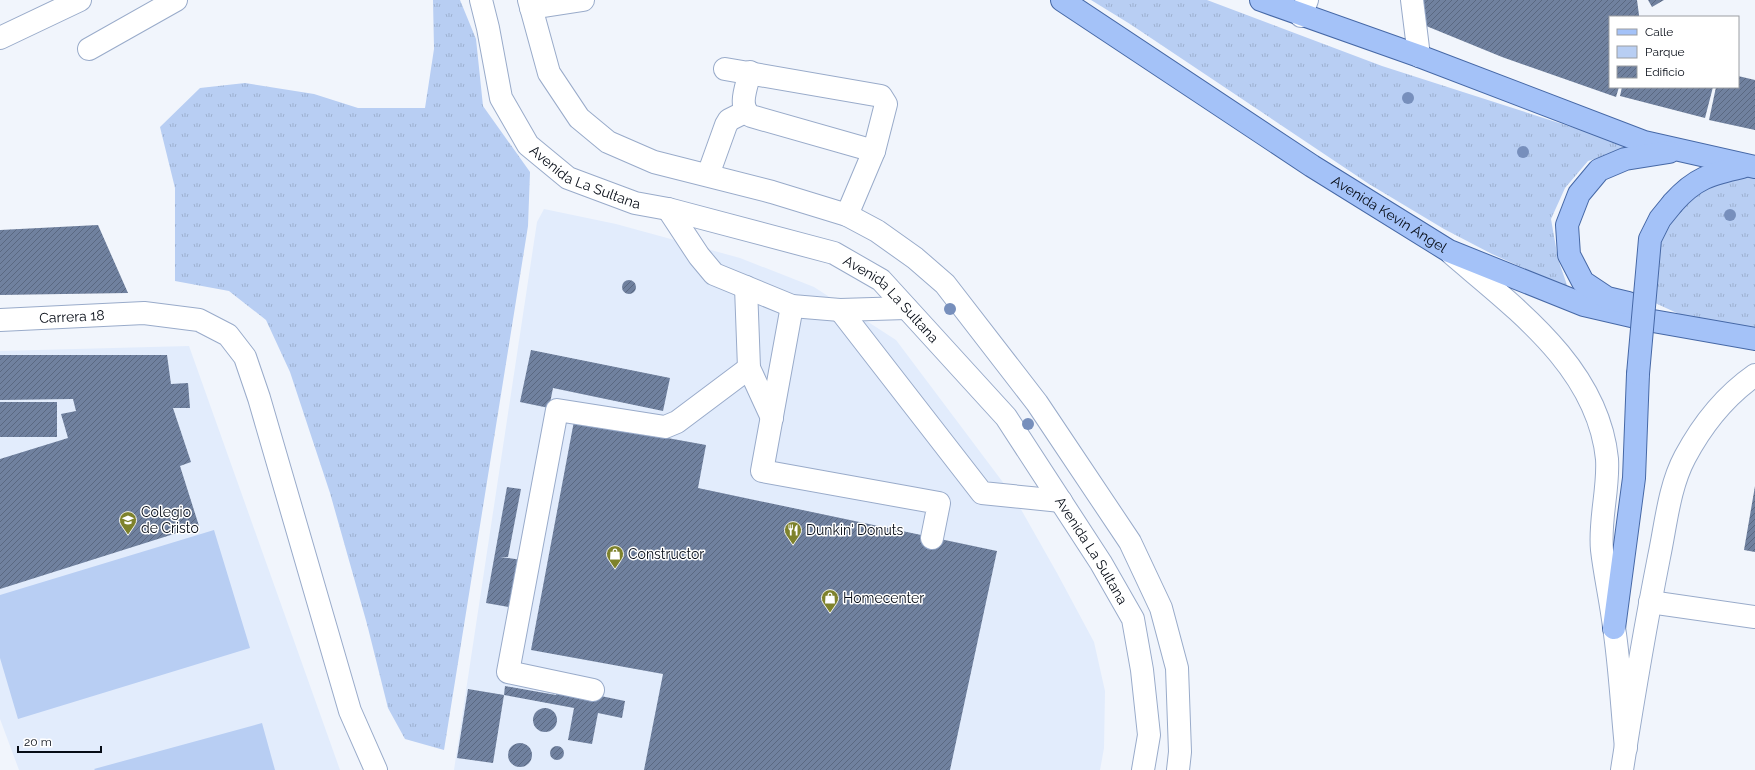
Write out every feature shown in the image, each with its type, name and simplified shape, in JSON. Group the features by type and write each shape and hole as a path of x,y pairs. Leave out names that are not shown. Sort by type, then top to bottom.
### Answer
{"main road":[{"name":"Avenida Kevin Ángel","path":"1062,0 1312,166 1449,251 1584,305 1653,321 1755,339"},
{"path":"1261,0 1304,8 1419,56 1644,142 1751,166"},
{"path":"1678,150 1625,159 1599,170 1579,194 1567,225 1569,255 1583,282 1607,298 1634,304 1690,328"},
{"path":"1614,628 1634,478 1638,374 1650,239 1660,220 1673,203 1690,186 1712,174 1751,166"}],"street":[{"path":"0,38 80,0"},
{"path":"89,48 176,0"},
{"name":"Avenida La Sultana","path":"481,0 488,28 501,98 528,145 568,178 635,203 668,209 834,253 881,280 1006,417 1101,563 1133,619 1142,670 1149,735 1143,770"},
{"path":"583,0 530,4 549,73 579,118 608,142 654,162 772,192 847,215 877,231 915,258 945,284 1036,403 1130,542 1161,608 1177,668 1180,752 1178,770"},
{"path":"1412,0 1419,56"},
{"path":"725,69 750,72 881,96 886,104 874,151 847,215"},
{"path":"750,72 743,106 745,112 752,116 874,151"},
{"path":"708,175 726,125 729,120 745,112"},
{"path":"668,209 698,256 714,274 792,306 840,310 906,308"},
{"path":"1449,251 1540,330 1563,357 1585,393 1600,424 1607,460 1602,548 1614,628 1626,748"},
{"path":"746,287 749,368 772,418"},
{"path":"792,306 762,471 939,503 932,538"},
{"path":"840,310 982,493 1061,501"},
{"name":"Carrera 18","path":"0,320 144,313 199,320 228,335 245,357 259,398 350,711 376,770"},
{"path":"593,690 508,672 557,410 664,427 678,422 749,368"},
{"path":"1622,770 1650,602 1672,493 1684,459 1700,432 1718,407 1755,375"},
{"path":"1650,602 1755,617"}],"shaded area":[{"path":"544,209 616,224 740,258 814,287 896,340 1014,497 1094,642 1105,691 1104,748 1100,770 454,770 537,222"},
{"name":"Colegio de Cristo","path":"189,346 340,770 19,770 0,719 0,351"}],"green space":[{"path":"433,0 460,0 476,39 483,106 530,172 528,226 444,750 405,739 388,708 367,624 330,493 290,372 266,320 229,291 175,281 175,188 160,127 200,88 245,83 314,94 358,108 425,108 434,49"},
{"path":"1091,0 1207,0 1382,66 1634,147 1588,161 1565,188 1551,219 1558,259 1568,288 1492,254 1444,229 1369,184 1130,24"},
{"path":"1755,176 1755,329 1692,320 1653,302 1658,247 1666,227 1679,207 1716,180"},
{"path":"214,530 250,648 18,719 0,658 0,595"},
{"path":"262,723 275,770 94,769"}],"building":[{"path":"1422,0 1637,0 1639,16 1609,16 1609,88 1619,88 1616,97 1502,57 1414,21"},
{"path":"1648,0 1664,0 1652,7"},
{"path":"1739,76 1755,80 1755,130 1709,120 1716,88 1739,88"},
{"path":"1622,88 1713,88 1705,118 1620,96"},
{"path":"98,225 128,293 0,295 0,230"},
{"path":"626,280 632,280 636,284 636,290 632,294 626,294 622,290 622,284"},
{"path":"531,350 670,378 663,411 553,388 549,408 520,402"},
{"path":"0,355 167,355 171,384 188,383 190,408 173,408 191,462 180,466 199,526 0,589 0,459 68,438 61,414 76,411 73,399 0,400"},
{"path":"0,402 57,402 57,437 0,437"},
{"name":"Homecenter","path":"574,421 706,445 698,488 997,551 950,770 644,770 663,674 531,650"},
{"path":"1755,486 1755,552 1744,550"},
{"path":"507,487 521,489 508,557 500,557 522,560 514,608 486,603"},
{"path":"505,686 556,695 557,687 625,701 622,718 598,713 592,744 568,740 574,708 504,695"},
{"path":"468,689 504,695 493,763 457,758"},
{"path":"545,708 554,711 557,720 554,729 545,732 536,729 533,720 536,711"},
{"path":"520,743 525,744 531,750 531,760 525,766 520,767 515,766 509,760 508,755 509,750 515,744"},
{"path":"557,746 562,748 564,753 562,758 557,760 552,758 550,753 552,748"}],"place":[{"name":"Colegio de Cristo","path":"128,535"},
{"name":"Dunkin' Donuts","path":"793,545"},
{"name":"Constructor","path":"615,569"},
{"name":"Homecenter","path":"830,613"}]}
